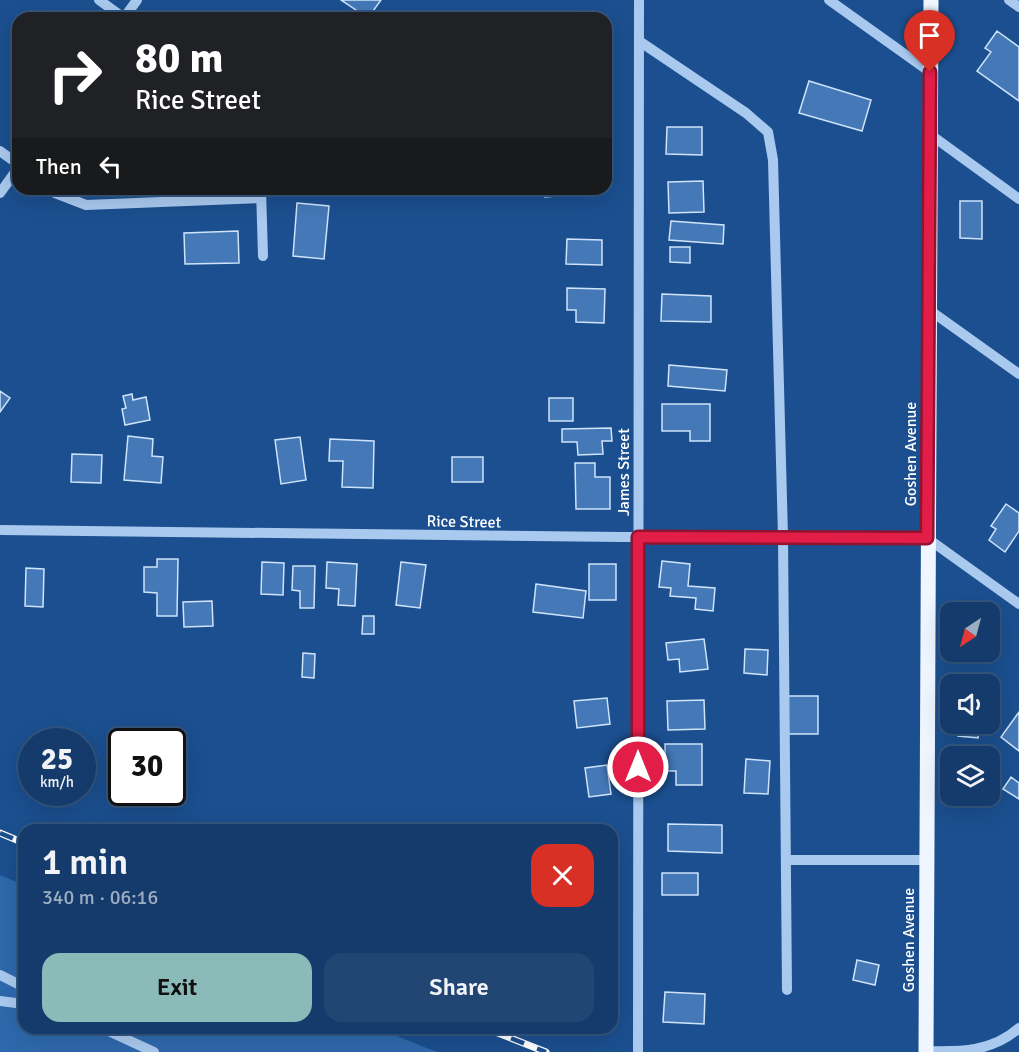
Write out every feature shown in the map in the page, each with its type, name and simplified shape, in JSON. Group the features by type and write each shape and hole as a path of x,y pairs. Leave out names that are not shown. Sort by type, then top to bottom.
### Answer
{"main road":[{"name":"Goshen Avenue","path":"926,1052 931,0"}],"street":[{"path":"99,0 116,12"},
{"name":"James Street","path":"638,1052 639,0"},
{"path":"829,0 930,72"},
{"path":"1009,0 1019,7"},
{"path":"639,41 746,113 768,132 773,160 783,537 787,990"},
{"path":"931,135 1019,199"},
{"path":"0,151 12,161"},
{"path":"0,193 12,175"},
{"path":"60,195 86,205 245,195"},
{"path":"261,195 263,256"},
{"path":"928,309 1019,374"},
{"name":"Rice Street","path":"0,530 927,538"},
{"path":"927,538 1019,604"},
{"path":"786,860 926,860"},
{"path":"0,975 18,984"},
{"path":"0,1001 18,1003"},
{"path":"926,1052 967,1051 990,1046 1009,1037 1019,1028"},
{"path":"115,1034 154,1052"}],"shaded area":[{"path":"0,875 18,882 18,1034 391,1034 437,1052 0,1052"}],"building":[{"path":"341,0 381,0 372,12 359,12"},
{"path":"997,31 1019,47 1019,101 977,71 991,52 985,48"},
{"path":"809,81 871,100 862,131 799,113"},
{"path":"667,127 702,127 702,155 666,154"},
{"path":"703,181 704,212 669,213 668,182"},
{"path":"960,201 982,201 982,239 960,238"},
{"path":"297,203 329,206 324,259 293,256"},
{"path":"671,221 724,225 723,244 669,240"},
{"path":"238,231 239,263 185,264 184,233"},
{"path":"567,239 602,240 602,265 566,264"},
{"path":"670,247 690,247 690,263 670,262"},
{"path":"567,288 605,289 604,323 576,322 576,310 567,310"},
{"path":"662,294 711,296 711,322 661,321"},
{"path":"669,365 727,370 725,391 668,386"},
{"path":"0,391 10,398 0,412"},
{"path":"132,394 133,400 146,397 150,420 125,425 122,409 126,408 123,396"},
{"path":"549,398 573,398 573,421 549,421"},
{"path":"662,404 710,404 710,441 690,441 690,431 662,431"},
{"path":"611,428 612,441 602,441 603,454 578,455 577,442 562,442 562,429"},
{"path":"128,436 153,439 152,456 163,457 161,483 124,480"},
{"path":"300,437 306,480 281,484 275,440"},
{"path":"330,439 374,441 373,488 342,487 343,461 329,461"},
{"path":"72,454 102,455 101,483 71,482"},
{"path":"452,457 483,457 483,482 452,482"},
{"path":"575,463 595,463 595,477 610,477 610,509 576,509"},
{"path":"1006,504 1019,513 1019,531 1005,552 989,540 996,529 991,526"},
{"path":"157,559 178,559 177,616 157,616 157,593 144,592 144,567 157,567"},
{"path":"662,561 690,564 688,586 715,588 713,611 695,609 696,598 670,596 671,588 659,587"},
{"path":"262,562 284,563 283,595 261,594"},
{"path":"327,562 357,564 355,606 338,605 339,589 326,588"},
{"path":"401,562 426,565 420,608 396,605"},
{"path":"589,564 616,564 616,600 589,600"},
{"path":"293,566 315,566 314,608 300,608 300,591 292,590"},
{"path":"26,568 44,569 43,607 25,606"},
{"path":"536,584 586,591 583,618 533,612"},
{"path":"212,601 213,626 184,627 183,602"},
{"path":"363,616 374,616 374,634 362,634"},
{"path":"704,639 708,669 680,672 679,659 668,660 666,643"},
{"path":"745,649 768,650 767,675 744,673"},
{"path":"303,653 315,654 314,678 302,677"},
{"path":"788,696 818,696 818,734 788,734"},
{"path":"607,698 610,724 577,728 574,701"},
{"path":"704,700 705,729 668,730 667,701"},
{"path":"1019,712 1019,751 1001,737"},
{"path":"958,734 979,734 978,738 958,736"},
{"path":"665,744 702,744 702,785 676,785 676,771 665,771"},
{"path":"746,759 770,761 768,794 744,793"},
{"path":"607,765 611,794 589,797 585,768"},
{"path":"1011,777 1019,783 1019,799 1003,789"},
{"path":"668,824 722,825 722,853 668,851"},
{"path":"662,873 698,873 698,895 662,895"},
{"path":"857,960 879,965 875,985 853,980"},
{"path":"665,992 705,994 704,1024 663,1022"}],"railway":[{"path":"0,833 18,840"},
{"path":"500,1034 546,1052"}],"route":[{"path":"638,767 638,537 927,538 930,72"}]}
